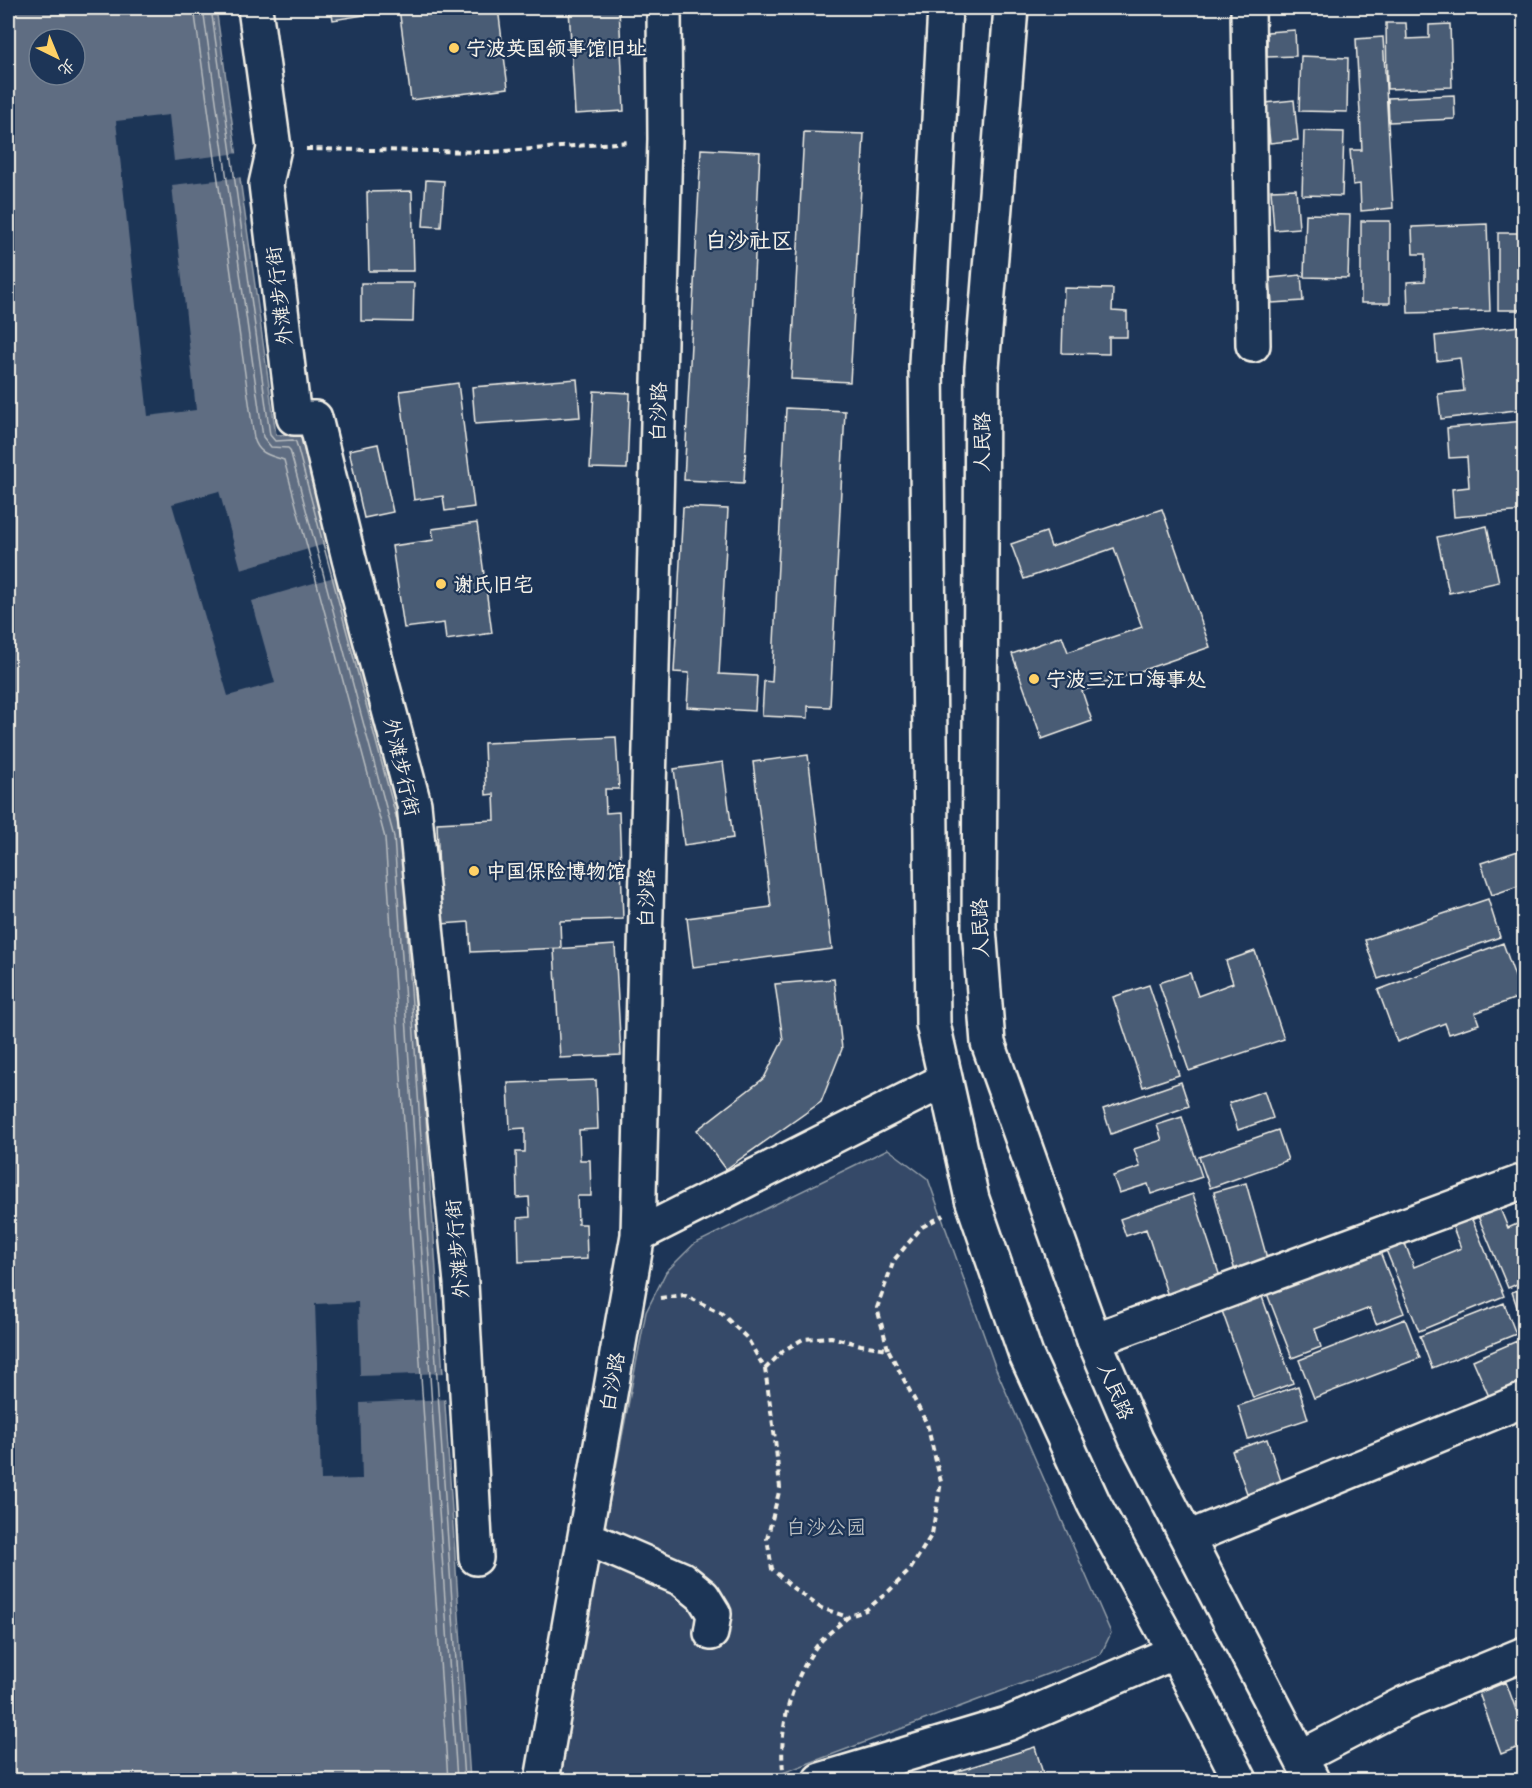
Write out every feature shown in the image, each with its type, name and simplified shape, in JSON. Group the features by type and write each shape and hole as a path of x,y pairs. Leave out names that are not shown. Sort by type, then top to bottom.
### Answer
{"street":[{"name":"外滩步行街","path":"255,8 274,148 266,184 294,418 315,418 352,570 414,804 461,1283 476,1558"},
{"name":"白沙路","path":"542,1780 638,1235 665,140 664,8"},
{"path":"945,8 926,364 933,1024 972,1199 1026,1355 1094,1504 1175,1652 1240,1780"},
{"name":"人民路","path":"1011,8 982,368 979,928 988,1043 1094,1340 1136,1439 1307,1768"},
{"path":"1248,8 1253,345"},
{"path":"638,1235 945,1080"},
{"path":"1094,1340 1524,1181"},
{"path":"1188,1538 1524,1400"},
{"path":"585,1538 682,1579 703,1596 714,1614 711,1633"},
{"path":"820,1780 1007,1724 1175,1652"},
{"path":"1307,1768 1405,1703 1524,1654"}],"path":[{"path":"274,148 491,152 665,140"},
{"path":"784,1780 781,1755 785,1721 792,1690 813,1651 848,1617 866,1610 889,1592 910,1570 932,1534 941,1482 927,1424 888,1349 877,1308 894,1260 922,1227 972,1199"},
{"path":"626,1301 684,1295 721,1313 747,1338 765,1369 775,1439 780,1488 767,1539 772,1569 821,1608 848,1617"},
{"path":"765,1369 784,1350 803,1339 831,1337 888,1349"}],"green space":[{"name":"白沙公园","path":"888,1149 928,1179 996,1369 1111,1633 1101,1654 764,1780 556,1780 646,1312 666,1272 694,1244"}],"water":[{"path":"8,8 216,8 276,435 300,434 407,835 470,1780 8,1780"}],"pier":[{"path":"169,115 174,161 240,153 243,177 172,185 196,410 148,416 116,121"},
{"path":"219,491 241,569 332,542 341,575 252,601 275,683 228,696 172,504"},
{"path":"358,1302 360,1376 446,1373 448,1399 360,1403 362,1479 321,1480 315,1304"}],"building":[{"path":"331,8 370,8 371,14 333,20"},
{"name":"宁波英国领事馆旧址","path":"399,8 498,8 508,88 411,100"},
{"path":"569,8 619,8 624,111 575,114"},
{"path":"1386,23 1406,23 1407,39 1429,38 1429,25 1450,24 1452,87 1387,89"},
{"path":"1295,30 1296,56 1267,57 1267,32"},
{"path":"1383,37 1393,208 1361,211 1360,184 1353,185 1350,150 1362,150 1356,39"},
{"path":"1301,56 1348,58 1347,112 1299,111"},
{"path":"1454,95 1455,119 1389,122 1388,98"},
{"path":"1294,100 1298,140 1270,143 1266,103"},
{"path":"1304,131 1344,132 1342,196 1302,195"},
{"path":"804,132 864,134 850,382 791,379"},
{"path":"701,149 760,152 744,483 684,480"},
{"path":"426,180 444,181 441,227 423,226"},
{"path":"1296,189 1299,228 1274,230 1271,190"},
{"path":"412,191 414,271 369,271 367,192"},
{"path":"1306,214 1350,215 1348,278 1304,277"},
{"path":"1361,221 1390,221 1390,303 1361,303"},
{"path":"1487,224 1490,311 1408,313 1407,282 1425,281 1425,254 1413,254 1412,227"},
{"path":"1498,233 1524,233 1524,310 1498,310"},
{"path":"1301,275 1303,301 1272,303 1270,278"},
{"path":"361,283 414,283 413,322 361,321"},
{"path":"1064,288 1113,289 1112,311 1127,312 1127,337 1109,337 1109,354 1062,353"},
{"path":"1520,326 1524,365 1524,409 1441,419 1438,394 1464,391 1460,358 1437,361 1435,336"},
{"path":"577,379 580,417 475,424 472,387"},
{"path":"458,383 474,507 445,511 443,496 414,500 400,391"},
{"path":"594,391 630,393 627,469 590,468"},
{"path":"786,408 845,411 830,707 808,706 808,718 762,716 764,681 772,682"},
{"path":"1524,421 1524,511 1454,517 1452,489 1469,487 1467,457 1449,458 1447,428"},
{"path":"378,444 393,512 364,518 349,450"},
{"path":"683,507 728,509 719,674 757,676 755,711 687,707 689,673 674,672"},
{"path":"1162,509 1210,647 1082,691 1092,721 1042,739 1012,654 1062,636 1068,652 1142,627 1114,548 1024,579 1011,544 1046,532 1051,547"},
{"name":"谢氏旧宅","path":"477,523 492,633 446,640 444,623 404,628 392,546 434,540 432,529"},
{"path":"1487,526 1499,582 1449,593 1437,537"},
{"path":"616,737 619,789 605,789 606,813 619,812 623,919 560,921 561,948 471,952 469,922 441,924 437,823 495,820 494,794 486,795 484,743"},
{"path":"808,755 832,949 693,967 687,918 771,907 753,762"},
{"path":"723,762 733,838 684,845 674,769"},
{"path":"1524,849 1524,884 1492,895 1481,863"},
{"path":"1488,899 1500,937 1378,979 1365,940"},
{"path":"1503,943 1522,996 1475,1013 1479,1024 1449,1034 1445,1023 1397,1042 1378,990"},
{"path":"615,945 621,1055 560,1058 554,949"},
{"path":"1255,951 1284,1039 1189,1071 1159,983 1190,973 1198,996 1233,983 1226,961"},
{"path":"834,979 842,1049 821,1102 726,1169 697,1130 764,1078 783,1040 775,984"},
{"path":"1149,985 1179,1075 1143,1087 1113,997"},
{"path":"596,1080 598,1129 579,1130 580,1160 590,1160 591,1196 577,1196 578,1224 586,1224 587,1259 519,1262 518,1218 530,1217 529,1197 517,1198 516,1152 525,1152 525,1128 510,1129 508,1083"},
{"path":"1181,1082 1189,1106 1111,1134 1103,1109"},
{"path":"1264,1091 1273,1118 1238,1130 1229,1103"},
{"path":"1182,1117 1202,1177 1151,1194 1148,1184 1119,1193 1113,1176 1140,1167 1134,1149 1162,1140 1157,1125"},
{"path":"1278,1130 1288,1160 1210,1188 1199,1157"},
{"path":"1246,1183 1270,1269 1237,1279 1214,1192"},
{"path":"1193,1194 1224,1289 1154,1312 1150,1299 1167,1293 1146,1229 1126,1236 1120,1219"},
{"path":"1497,1201 1508,1228 1524,1221 1524,1281 1508,1288 1475,1209"},
{"path":"1469,1212 1504,1296 1419,1331 1384,1245 1403,1238 1414,1267 1461,1248 1450,1220"},
{"path":"1378,1247 1404,1313 1376,1324 1370,1308 1315,1329 1321,1347 1292,1358 1266,1291"},
{"path":"1524,1288 1524,1328 1512,1292"},
{"path":"1261,1294 1293,1383 1253,1398 1221,1308"},
{"path":"1504,1303 1516,1334 1432,1368 1420,1336"},
{"path":"1405,1319 1420,1358 1314,1398 1299,1360"},
{"path":"1517,1341 1524,1359 1524,1395 1494,1408 1473,1360"},
{"path":"1298,1386 1308,1419 1248,1439 1238,1406"},
{"path":"1267,1439 1282,1484 1248,1496 1232,1451"},
{"path":"1506,1682 1524,1732 1524,1745 1501,1754 1479,1693"},
{"path":"1035,1747 1045,1780 929,1780"}],"place":[{"name":"宁波英国领事馆旧址","path":"454,48"},
{"name":"谢氏旧宅","path":"441,584"},
{"name":"宁波三江口海事处","path":"1034,679"},
{"name":"中国保险博物馆","path":"474,871"}],"district":[{"name":"白沙社区","path":"749,240"}]}
